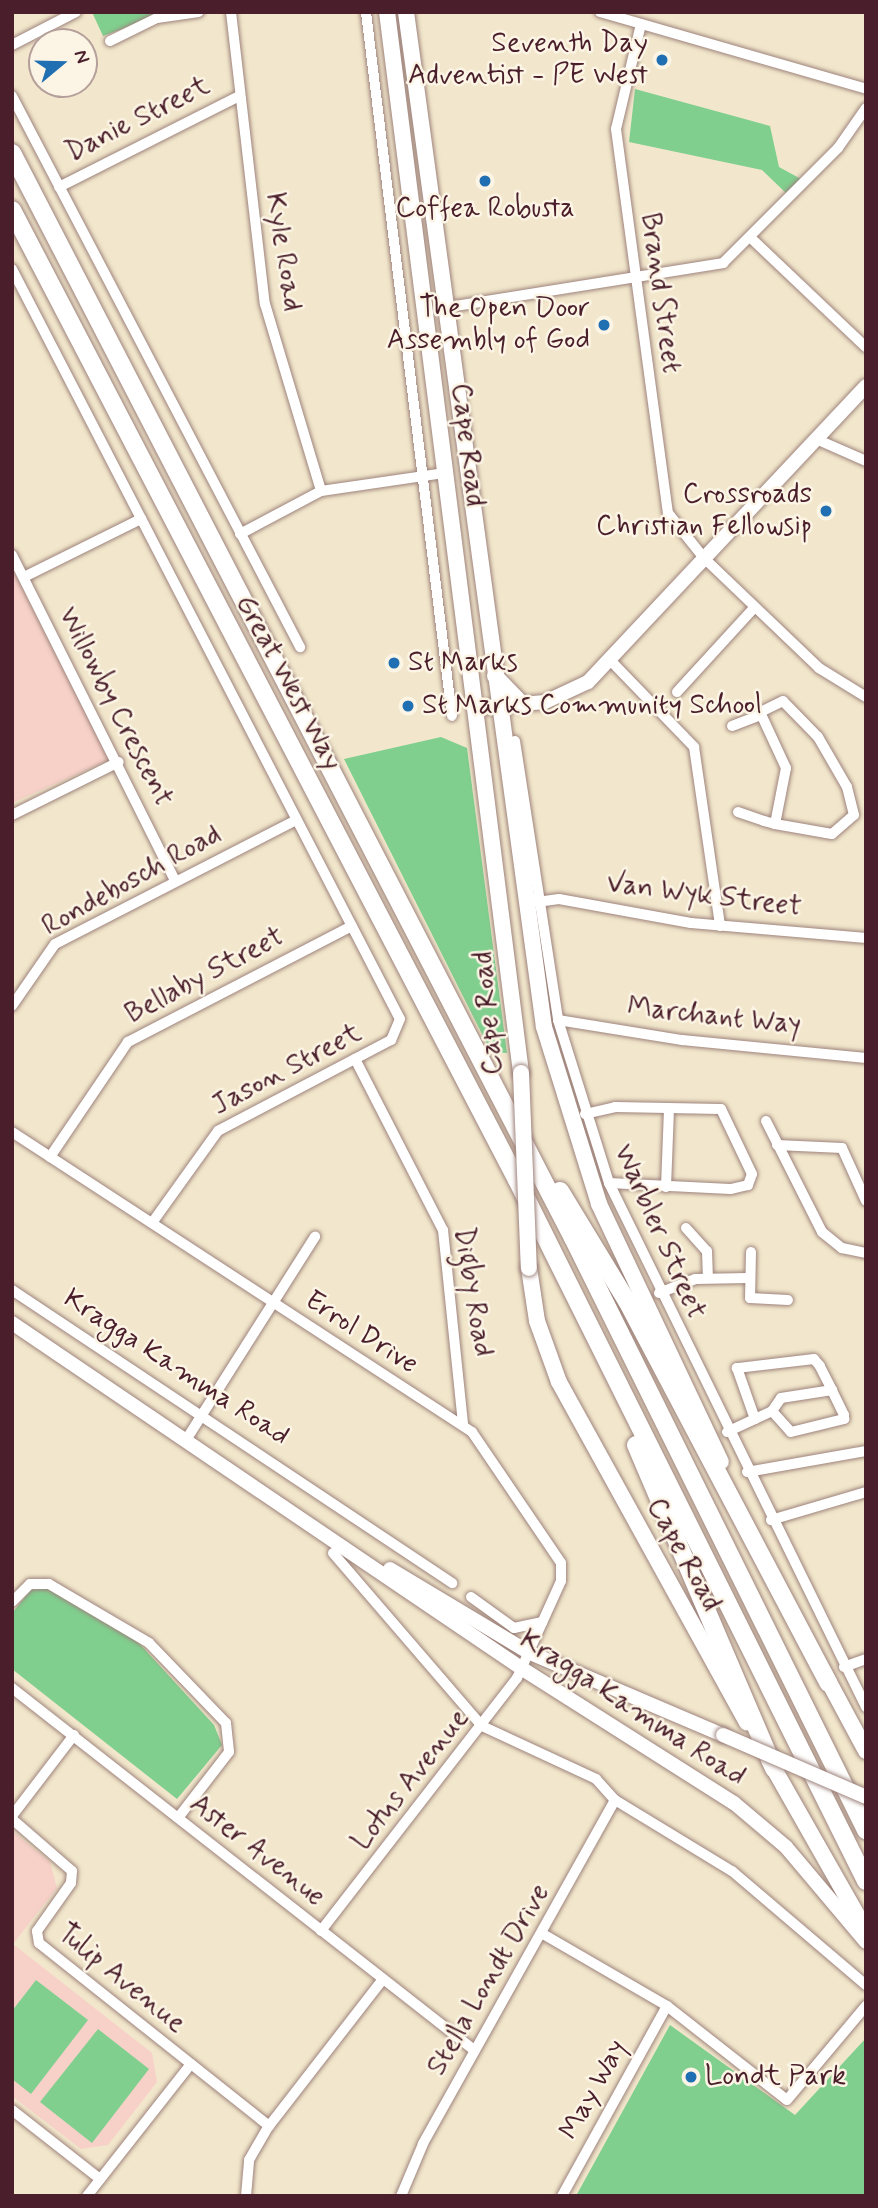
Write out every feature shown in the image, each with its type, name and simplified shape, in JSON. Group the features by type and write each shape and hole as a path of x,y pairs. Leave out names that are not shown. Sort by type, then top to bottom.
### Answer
{"highway":[{"path":"12,144 50,224"},
{"name":"Great West Way","path":"12,153 502,1100"},
{"name":"Great West Way","path":"12,210 517,1180"},
{"path":"502,1100 627,1301 828,1683"},
{"path":"502,1100 866,1830"},
{"path":"517,1180 775,1769"},
{"path":"517,1180 866,1881"}],"main road":[{"name":"Cape Road","path":"387,12 521,1073 529,1268 537,1321 558,1382 866,1931"},
{"name":"Cape Road","path":"407,12 443,308 537,993 583,1161 627,1268 828,1683 866,1751"},
{"path":"476,709 526,704 576,692 611,661 866,386"},
{"path":"491,667 502,690 526,704"},
{"path":"499,729 526,704"},
{"name":"Kragga Kamma Road","path":"12,1322 340,1549 752,1816 866,1942"},
{"name":"Kragga Kamma Road","path":"12,1332 66,1361"},
{"name":"Kragga Kamma Road","path":"340,1549 528,1651 866,1797"}],"street":[{"path":"12,45 76,12"},
{"path":"110,41 157,18 200,12"},
{"name":"Kyle Road","path":"231,12 265,304 321,491"},
{"name":"Cape Road","path":"366,12 452,716"},
{"path":"600,12 866,89"},
{"name":"Brand Street","path":"641,24 616,129 668,513 704,558 833,680 866,697"},
{"name":"Great West Way","path":"12,96 300,647"},
{"name":"Danie Street","path":"59,187 239,96"},
{"path":"443,308 713,267 751,239 852,132 866,108"},
{"path":"751,239 866,347"},
{"name":"Great West Way","path":"12,269 398,1013 399,1029"},
{"path":"816,439 866,461"},
{"path":"240,534 321,491 444,473"},
{"path":"24,577 141,519"},
{"name":"Willowby Crescent","path":"12,555 119,762 175,881"},
{"path":"677,692 755,607"},
{"path":"611,661 694,747 720,926"},
{"path":"733,726 760,715 778,700 799,713 847,786 854,815"},
{"path":"760,715 786,768 775,824"},
{"name":"Warbler Street","path":"515,741 537,902 558,1020 585,1114 609,1183 727,1432 866,1707"},
{"path":"12,814 119,762"},
{"path":"738,812 775,824 832,834 854,815"},
{"path":"854,815 866,817"},
{"name":"Rondebosch Road","path":"12,1006 55,944 296,820"},
{"name":"Van Wyk Street","path":"537,902 559,899 720,926 866,938"},
{"name":"Bellaby Street","path":"50,1157 128,1042 352,926"},
{"name":"Marchant Way","path":"558,1020 682,1041 866,1058"},
{"name":"Jason Street","path":"152,1223 218,1130 355,1059 399,1029"},
{"name":"Digby Road","path":"355,1059 443,1230 463,1425"},
{"path":"585,1114 609,1107 724,1110 752,1178 738,1188 609,1183"},
{"path":"666,1187 669,1108"},
{"path":"766,1121 822,1232 842,1248 866,1253"},
{"name":"Errol Drive","path":"12,1132 463,1425 561,1563 561,1581 528,1651"},
{"path":"777,1145 842,1147 866,1201"},
{"path":"686,1228 707,1251 708,1277"},
{"path":"186,1440 316,1237"},
{"path":"751,1252 748,1278 753,1300 788,1300"},
{"path":"659,1293 708,1277 748,1278"},
{"name":"Kragga Kamma Road","path":"12,1290 452,1583"},
{"path":"755,1419 737,1380 740,1365 811,1358 832,1390 844,1415 839,1424 791,1432 772,1412"},
{"path":"727,1432 772,1412 781,1398 832,1390"},
{"path":"747,1472 866,1451"},
{"path":"771,1520 866,1492"},
{"name":"Kragga Kamma Road","path":"340,1549 482,1726 608,1789 615,1800"},
{"path":"12,1602 30,1584 50,1584 149,1643 226,1723 229,1752 177,1818"},
{"path":"471,1597 514,1628 542,1622"},
{"name":"Lotus Avenue","path":"321,1931 482,1726 521,1668 528,1651"},
{"path":"844,1667 866,1658"},
{"name":"Aster Avenue","path":"12,1688 474,2050"},
{"path":"12,1818 74,1735"},
{"path":"615,1800 732,1871 866,1985"},
{"name":"Stella Londt Drive","path":"401,2196 474,2050 542,1934 615,1800"},
{"name":"Tulip Avenue","path":"12,1818 72,1871 71,1883 37,1931 39,1943 269,2126"},
{"path":"542,1934 667,2006 787,2100 866,2006"},
{"path":"246,2196 249,2160 269,2126 383,1979"},
{"name":"May Way","path":"562,2196 667,2006"},
{"path":"87,2196 191,2064"},
{"path":"12,2110 100,2179"}],"shaded area":[{"path":"12,568 109,760 12,803"},
{"path":"12,1831 50,1862 57,1888 13,1944 152,2053 157,2082 108,2145 81,2149 12,2096"}],"green space":[{"path":"92,12 167,12 103,36"},
{"path":"635,89 770,126 779,167 801,179 787,194 762,170 629,142"},
{"path":"441,737 467,748 507,1053 491,1052 344,759"},
{"path":"46,1588 138,1642 214,1725 222,1745 177,1799 12,1669 12,1613 31,1590"},
{"path":"36,1980 88,2020 31,2094 12,2079 12,2011"},
{"name":"Londt Park","path":"670,2025 795,2115 866,2038 866,2196 576,2196"},
{"path":"98,2029 149,2069 92,2143 40,2102"}],"place":[{"name":"Seventh Day Adventist - PE West","path":"662,60"},
{"name":"Coffea Robusta","path":"485,181"},
{"name":"The Open Door Assembly of God","path":"604,325"},
{"name":"Crossroads Christian Fellowsip","path":"826,511"},
{"name":"St Marks","path":"394,663"},
{"name":"St Marks Community School","path":"408,706"},
{"name":"Londt Park","path":"691,2077"}]}
